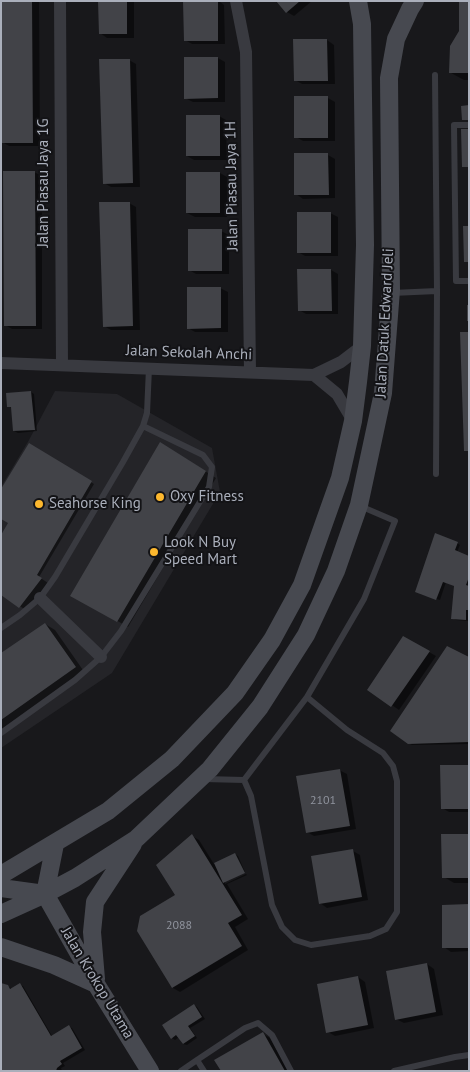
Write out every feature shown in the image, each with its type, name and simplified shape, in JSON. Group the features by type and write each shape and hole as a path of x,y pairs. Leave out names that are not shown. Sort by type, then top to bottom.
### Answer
{"street":[{"name":"Jalan Piasau Jaya 1G","path":"60,1 62,365"},
{"name":"Jalan Piasau Jaya 1H","path":"236,1 246,52 250,372"},
{"name":"Jalan Datuk Edward Jeli","path":"1,875 108,811 172,759 240,685 272,640 302,585 340,478 353,421 362,346 365,245 364,147 362,24 358,1"},
{"name":"Jalan Datuk Edward Jeli","path":"1,914 75,878 136,839 210,769 260,707 306,635 336,572 359,505 383,393 390,293 389,78 396,39 415,1"},
{"path":"353,421 337,394 314,375 341,362 362,346"},
{"name":"Jalan Sekolah Anchi","path":"1,363 314,375"},
{"path":"40,598 101,657"},
{"path":"1,947 54,965 96,984 92,932 95,902 136,839"},
{"path":"1,888 45,894 55,844"},
{"name":"Jalan Krokop Utama","path":"45,894 96,984 150,1071"}],"lane":[{"path":"435,75 436,474"},
{"path":"469,125 454,125 456,281 469,281"},
{"path":"390,293 437,291"},
{"path":"1,628 40,598 56,577 143,426 147,414 149,368"},
{"path":"1,733 75,680 101,657 121,630 209,487 212,468 203,455 143,426"},
{"path":"244,780 307,697 364,598 394,521 359,505"},
{"path":"244,780 251,796 272,905 282,927 295,940 311,945 370,936 386,929 397,912 397,781 393,766 383,753 347,730 307,697"},
{"path":"200,779 244,780"},
{"path":"181,1071 244,1028 258,1023 272,1035 291,1071"},
{"path":"394,1071 469,1055"},
{"path":"197,1060 204,1071"}],"shaded area":[{"path":"55,391 117,394 212,448 220,492 112,673 1,748 1,487"}],"building":[{"path":"1,1 32,1 33,143 1,143"},
{"path":"98,1 127,1 127,34 99,34"},
{"path":"183,1 218,1 218,41 184,41"},
{"path":"276,1 300,1 286,13"},
{"path":"459,1 469,1 469,73 449,73 450,46 459,31"},
{"path":"293,39 327,39 328,81 294,81"},
{"path":"184,57 218,57 218,98 184,99"},
{"path":"99,59 130,59 133,183 103,184"},
{"path":"294,96 328,96 328,138 294,138"},
{"path":"469,105 469,120 462,120 461,106"},
{"path":"186,115 220,115 220,156 186,156"},
{"path":"461,129 469,129 469,167 462,167"},
{"path":"294,153 328,153 329,195 294,195"},
{"path":"3,171 35,171 36,326 4,326"},
{"path":"186,172 220,172 220,213 186,213"},
{"path":"99,202 130,202 133,326 103,327"},
{"path":"297,212 331,212 331,253 297,253"},
{"path":"463,226 469,226 469,262 464,262"},
{"path":"188,229 222,229 222,271 188,271"},
{"path":"297,269 331,269 332,311 298,311"},
{"path":"187,287 221,287 221,328 187,329"},
{"path":"467,305 469,305 469,321 467,321"},
{"path":"460,332 469,332 469,451 464,451"},
{"path":"31,391 35,430 13,431 11,407 7,407 6,393"},
{"path":"160,442 206,471 117,622 70,596"},
{"name":"Seahorse King","path":"29,443 92,481 37,575 42,578 19,608 1,595 1,535 8,523 1,519 1,489"},
{"path":"435,533 458,542 455,550 469,556 469,577 466,585 469,586 469,610 466,610 466,620 451,619 454,586 443,582 436,600 415,592"},
{"path":"45,623 76,667 1,720 1,653"},
{"path":"403,636 430,651 391,707 367,690"},
{"path":"447,646 469,657 469,742 408,744 390,731"},
{"path":"440,765 469,765 469,809 441,809"},
{"path":"340,769 350,826 306,833 296,776"},
{"path":"192,834 242,915 228,923 242,946 172,988 137,931 140,916 175,895 156,865"},
{"path":"441,834 469,834 469,878 442,878"},
{"path":"353,849 362,897 319,904 311,856"},
{"path":"235,853 245,873 223,883 214,863"},
{"path":"469,904 469,948 442,948 442,905"},
{"path":"427,963 436,1012 395,1020 386,971"},
{"path":"358,976 368,1025 326,1033 317,984"},
{"path":"1,983 8,985 10,989 20,983 51,1036 69,1025 82,1048 60,1061 62,1064 56,1071 1,1071"},
{"path":"194,1004 202,1017 188,1026 195,1036 183,1044 176,1035 171,1039 162,1025"},
{"path":"263,1032 285,1071 221,1071 214,1060"}],"place":[{"name":"Oxy Fitness","path":"160,497"},
{"name":"Seahorse King","path":"39,504"},
{"name":"Look N Buy Speed Mart","path":"154,552"}]}
